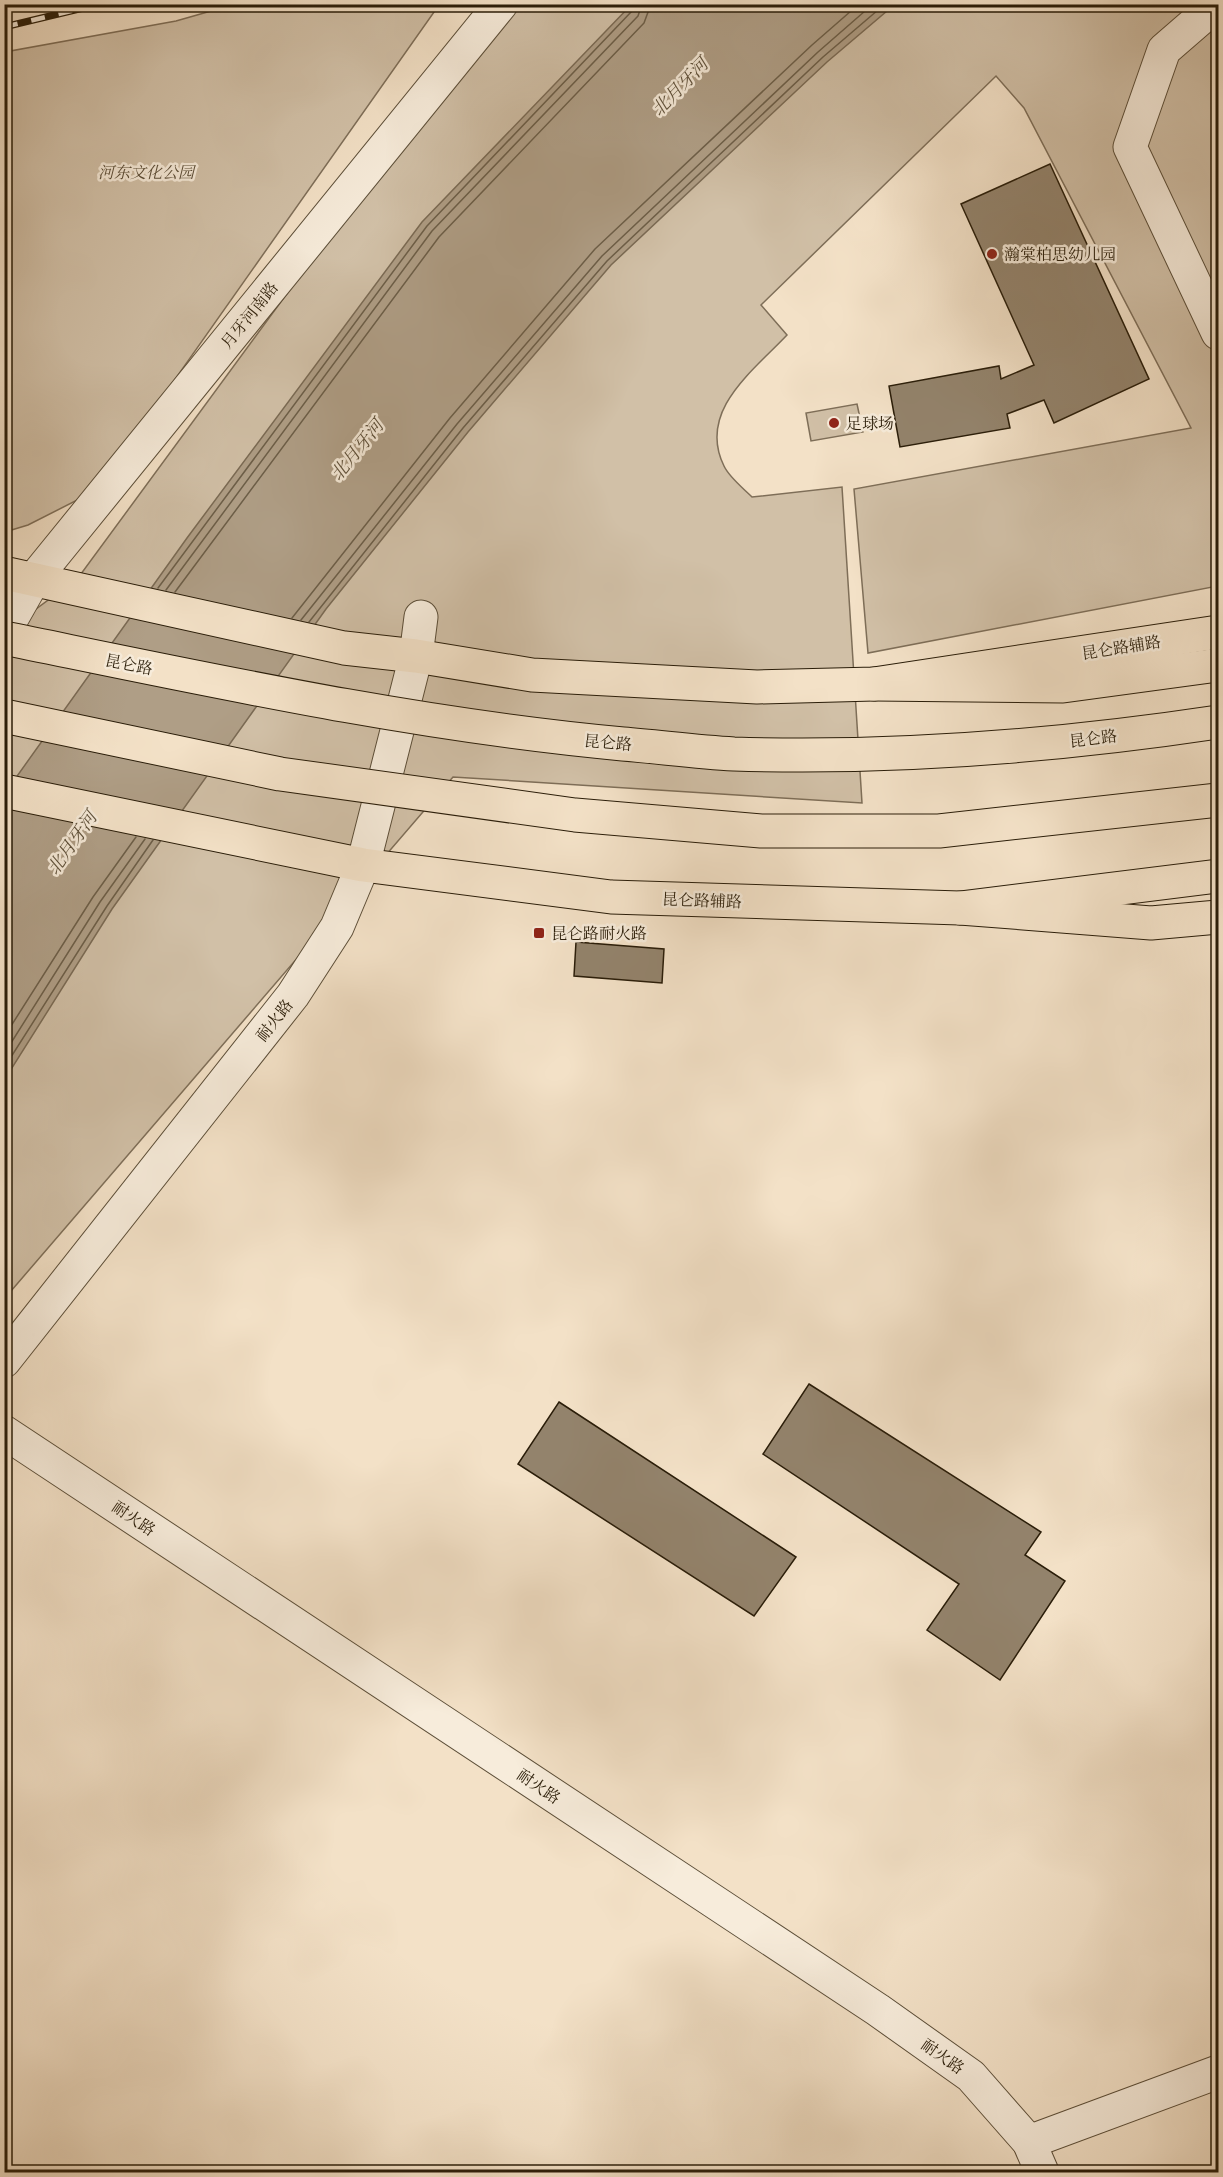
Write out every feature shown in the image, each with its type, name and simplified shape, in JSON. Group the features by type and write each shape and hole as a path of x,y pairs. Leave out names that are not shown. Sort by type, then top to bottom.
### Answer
{"main road":[{"name":"昆仑路辅路","path":"19,576 344,648 416,656 532,675 622,681 757,687 874,684 1218,632"},
{"name":"昆仑路","path":"4,639 246,687 520,735 732,754 877,754 1024,745 1218,722"},
{"path":"874,684 1063,686 1218,665"},
{"path":"4,716 280,774 574,816 761,831 939,831 1218,800"},
{"name":"昆仑路辅路","path":"4,791 190,827 363,865 611,897 960,908 1151,923 1218,917"},
{"path":"960,908 1218,876"}],"street":[{"name":"月牙河南路","path":"4,632 19,576 501,4"},
{"path":"1217,4 1164,50 1130,147 1218,333"},
{"name":"耐火路","path":"4,1361 293,995 338,927 363,865 416,656 421,617"},
{"name":"耐火路","path":"4,1432 878,2010 971,2076 1029,2142 1042,2172"},
{"path":"1029,2142 1218,2072"}],"green space":[{"name":"河东文化公园","path":"232,5 439,5 97,490 28,525 5,532 5,52 176,21"},
{"path":"499,5 1218,5 1218,586 868,653 854,489 1191,428 1024,108 996,76 761,305 787,335 733,393 723,410 718,427 718,446 724,466 752,497 842,487 862,803 453,777 5,1298 5,632 78,578"},
{"name":"足球场","path":"857,404 863,432 811,441 806,413"}],"water":[{"name":"北月牙河","path":"631,5 894,5 827,62 611,265 468,432 326,609 112,909 5,1079 5,793 187,538 422,222"}],"building":[{"path":"1050,164 1149,379 1054,423 1044,400 1007,414 1010,428 900,447 889,386 999,366 1001,379 1034,365 961,204"},
{"path":"576,942 664,949 662,983 574,976"},
{"path":"809,1384 1041,1532 1025,1555 1065,1581 1000,1680 927,1630 959,1584 763,1454"},
{"path":"559,1402 796,1557 754,1616 518,1464"}],"railway":[{"path":"4,27 100,4"}],"place":[{"name":"瀚棠柏思幼儿园","path":"992,254"},
{"name":"足球场","path":"834,423"},
{"name":"昆仑路耐火路","path":"539,933"}]}
